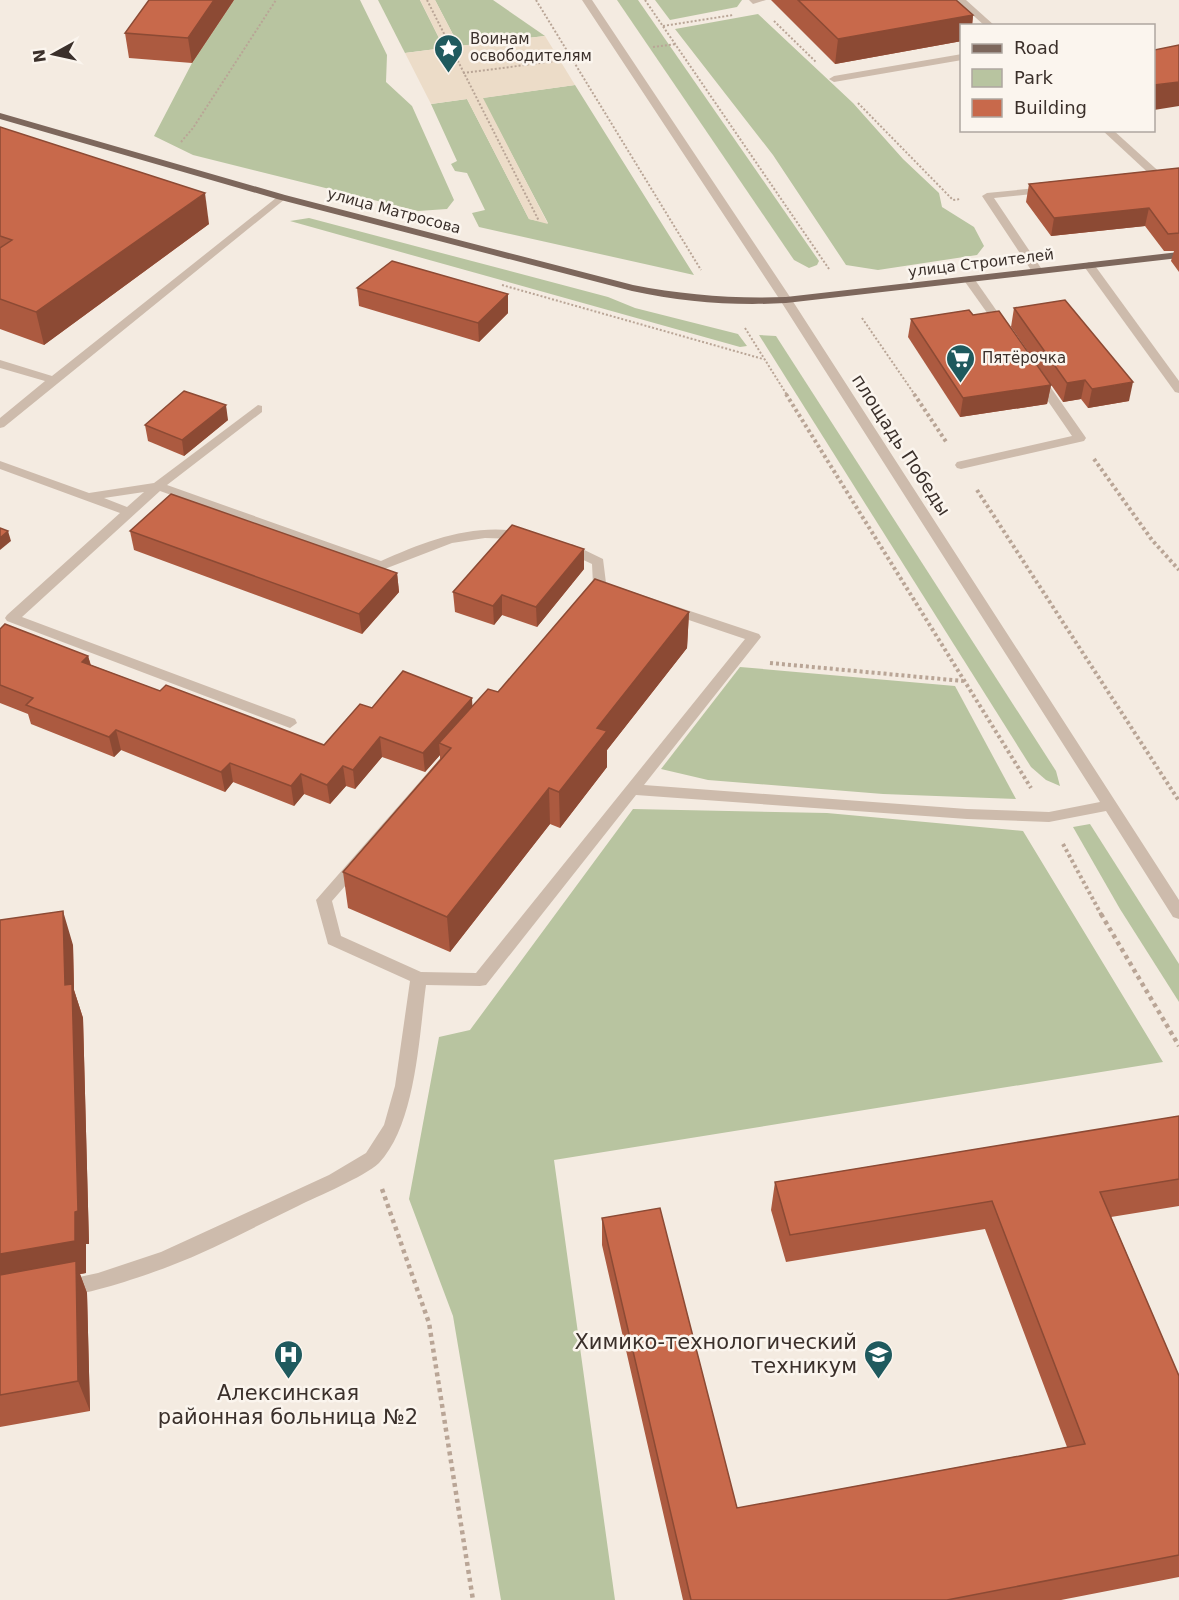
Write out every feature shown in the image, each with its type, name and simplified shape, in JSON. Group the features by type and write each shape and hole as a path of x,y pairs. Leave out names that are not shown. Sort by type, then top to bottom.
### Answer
{"main road":[{"name":"улица Матросова","path":"0,116 281,197 632,288 687,300 729,303 786,300"},
{"name":"улица Строителей","path":"786,300 1179,255"}],"street":[{"name":"площадь Победы","path":"587,0 786,300 1179,913"},
{"path":"961,0 988,24"},
{"path":"834,80 960,57"},
{"path":"1109,132 1160,179"},
{"path":"1037,271 987,196 1057,189"},
{"path":"0,424 281,197"},
{"path":"1089,265 1179,389"},
{"path":"969,279 1014,343"},
{"path":"0,364 53,380"},
{"path":"961,465 1080,438 1034,372"},
{"path":"258,409 158,486 12,618 290,723"},
{"path":"0,465 129,512"},
{"path":"89,497 158,486 382,566 426,546 464,536 495,532 546,538 598,562 600,585 324,900 334,940 419,978 480,980 754,637 600,585"},
{"path":"631,789 967,814 1049,817 1110,805"},
{"path":"45,1291 98,1281 166,1260 335,1180 372,1158 392,1127 405,1086 419,978"}],"path":[{"path":"163,163 193,128 276,0"},
{"path":"427,0 539,221"},
{"path":"536,0 705,276 729,303 1049,817 1100,912 1179,1046"},
{"path":"645,0 961,465 1179,801"},
{"path":"464,73 572,59"},
{"path":"1080,438 1146,531 1179,570"},
{"path":"736,660 964,681"},
{"path":"372,1158 429,1323 472,1600"}],"green space":[{"path":"234,0 360,0 387,55 386,82 412,106 454,200 447,209 418,211 193,155 154,136 192,63"},
{"path":"378,0 420,0 444,48 405,53"},
{"path":"435,0 493,0 545,36 459,46"},
{"path":"617,0 638,0 819,261 817,265 809,268 794,260"},
{"path":"655,0 742,0 737,7 670,20"},
{"path":"758,14 853,103 903,159 939,193 942,207 974,227 984,246 977,255 878,270 846,265 773,155 675,29"},
{"path":"575,85 694,275 479,227 472,213 485,210 467,173 455,171 451,164 457,161 431,104 467,99 529,219 548,223 482,98"},
{"path":"309,218 738,334 747,346 740,347 290,221"},
{"path":"759,335 776,336 1056,771 1060,786 1046,780 1031,767"},
{"path":"740,667 955,686 1016,799 883,794 708,780 661,769"},
{"path":"633,809 827,813 1023,831 1163,1062 554,1160 615,1600 501,1600 453,1316 409,1199 439,1037 470,1030"},
{"path":"1090,824 1179,964 1179,1002 1120,909 1073,827"}],"shaded area":[{"path":"420,0 435,0 459,46 545,36 575,85 483,98 548,224 529,219 467,99 431,104 405,53 444,48"}],"building":[{"path":"149,0 214,0 188,38 125,33"},
{"path":"798,0 956,0 973,15 838,39"},
{"path":"1179,45 1179,82 1155,85 1155,50"},
{"path":"0,127 205,193 36,312 0,299 0,248 12,240 0,236"},
{"path":"1179,168 1179,233 1168,234 1149,208 1054,218 1029,184"},
{"path":"392,261 508,294 478,323 357,288"},
{"path":"1065,300 1133,382 1092,389 1085,380 1067,383 1014,308"},
{"path":"969,310 973,315 999,311 1051,385 963,398 911,319"},
{"path":"184,391 226,405 182,440 145,425"},
{"path":"171,494 397,573 359,614 130,531"},
{"path":"512,525 584,549 536,607 502,595 493,606 453,592"},
{"path":"0,528 8,531 0,538"},
{"path":"595,579 689,612 597,728 607,731 559,792 549,788 447,917 343,872 451,748 439,743 488,689 498,692"},
{"path":"5,624 88,656 82,662 160,691 166,685 324,745 360,704 372,708 403,671 472,698 423,753 380,737 353,770 343,766 327,785 301,774 291,786 230,763 221,772 116,730 109,737 26,705 33,698 0,685 0,629"},
{"path":"63,911 65,985 72,984 78,1211 75,1212 75,1241 0,1254 0,920"},
{"path":"1179,1116 1179,1179 1100,1192 1179,1376 1179,1555 947,1600 691,1600 602,1218 660,1208 737,1508 1085,1444 992,1201 790,1235 775,1182"},
{"path":"76,1261 78,1381 0,1395 0,1275"}],"place":[{"name":"Воинам освободителям","path":"449,74"},
{"name":"Пятёрочка","path":"961,384"},
{"name":"Алексинская районная больница №2","path":"288,1380"},
{"name":"Химико-технологический техникум","path":"878,1380"}]}
